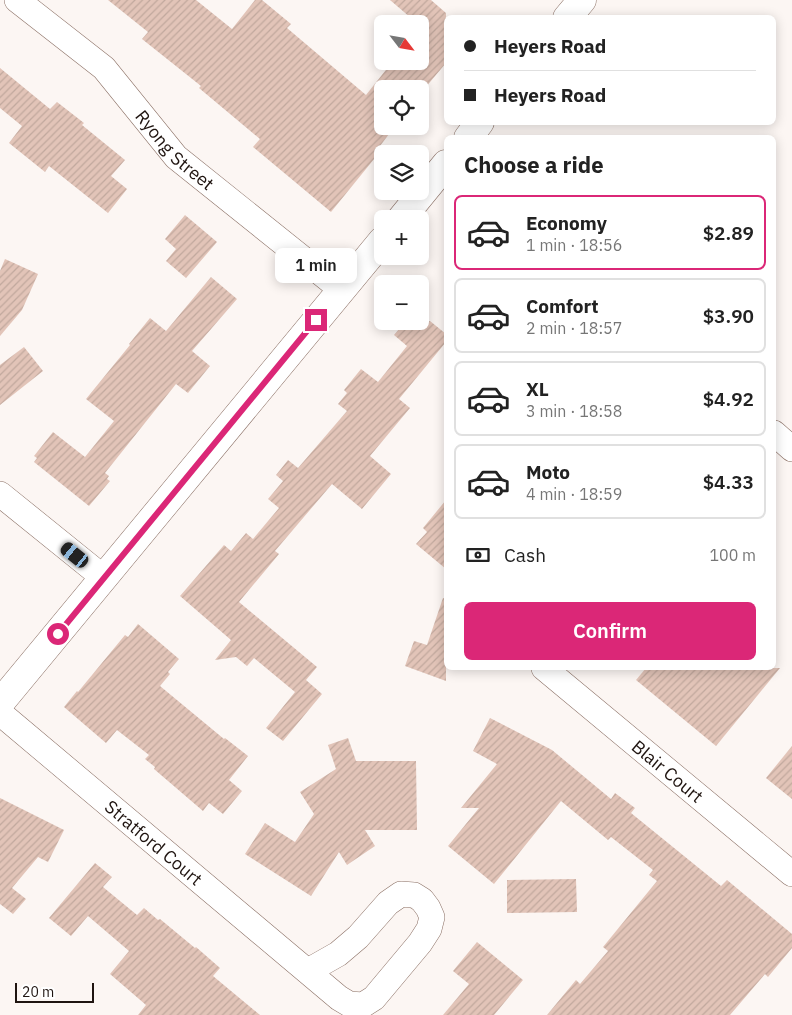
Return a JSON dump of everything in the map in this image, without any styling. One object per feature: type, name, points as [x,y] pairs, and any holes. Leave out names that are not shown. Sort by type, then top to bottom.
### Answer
[{"type":"street","points":[[570,15],[582,0]]},
{"type":"street","name":"Ryong Street","points":[[33,5],[104,68],[176,157],[342,290]]},
{"type":"street","points":[[408,210],[444,166]]},
{"type":"street","points":[[0,703],[374,251]]},
{"type":"street","points":[[776,435],[792,449]]},
{"type":"street","points":[[0,494],[104,578]]},
{"type":"street","name":"Blair Court","points":[[546,670],[792,874]]},
{"type":"street","name":"Stratford Court","points":[[0,714],[339,998],[349,1004],[363,1005],[374,998],[420,943],[430,929],[432,917],[428,908],[414,894],[401,894],[388,903],[358,937],[338,954],[308,971]]},
{"type":"building","points":[[108,0],[196,0],[232,29],[255,0],[262,0],[291,24],[287,28],[366,95],[374,85],[374,135],[388,135],[381,145],[374,145],[374,159],[331,212],[253,147],[260,139],[199,88],[201,86],[142,39],[148,32]]},
{"type":"building","points":[[390,0],[431,0],[446,13],[444,15],[444,65],[429,83],[429,80],[378,80],[386,70],[429,70],[429,15],[408,15]]},
{"type":"building","points":[[0,68],[50,109],[57,102],[84,123],[82,125],[125,160],[111,176],[127,189],[108,213],[49,166],[45,172],[9,143],[22,126],[0,108]]},
{"type":"building","points":[[185,215],[217,242],[186,278],[166,261],[176,249],[165,239]]},
{"type":"building","points":[[5,259],[38,274],[22,310],[0,336],[0,271]]},
{"type":"building","points":[[211,277],[237,299],[192,351],[210,366],[188,393],[176,384],[105,473],[109,476],[107,479],[110,481],[89,506],[34,462],[37,458],[34,456],[53,432],[85,457],[114,421],[86,399],[150,318],[166,331]]},
{"type":"building","points":[[430,321],[444,332],[444,344],[399,399],[410,408],[370,456],[391,474],[362,509],[332,484],[275,551],[279,554],[239,602],[317,667],[306,680],[322,694],[283,741],[266,728],[295,692],[254,658],[247,666],[236,657],[215,660],[231,640],[180,596],[224,545],[231,551],[246,533],[253,539],[279,508],[268,499],[283,481],[276,475],[288,460],[298,468],[347,411],[338,404],[347,393],[344,390],[361,369],[378,382],[407,346],[394,335],[398,330],[429,330]]},
{"type":"building","points":[[24,347],[43,371],[0,405],[0,365]]},
{"type":"building","points":[[444,502],[444,567],[416,544],[427,532],[423,528]]},
{"type":"building","points":[[444,598],[444,670],[446,670],[446,681],[405,666],[414,641],[427,645]]},
{"type":"building","points":[[138,624],[179,659],[168,672],[170,674],[160,686],[224,739],[248,756],[229,780],[242,791],[223,814],[209,803],[203,811],[154,769],[155,767],[145,759],[149,755],[117,730],[106,743],[64,707],[125,635],[128,637]]},
{"type":"building","points":[[776,668],[780,668],[716,746],[636,680],[644,670],[776,670]]},
{"type":"building","points":[[490,718],[552,750],[611,799],[615,793],[635,808],[631,813],[721,886],[727,880],[792,934],[792,948],[768,977],[765,974],[730,1015],[547,1015],[576,980],[580,984],[608,951],[603,947],[657,881],[649,875],[653,870],[611,837],[608,840],[561,801],[494,884],[448,846],[479,808],[461,808],[497,764],[473,751]]},
{"type":"building","points":[[348,738],[356,761],[416,761],[417,830],[365,830],[375,846],[347,865],[339,852],[311,896],[245,854],[265,823],[295,842],[314,814],[300,792],[336,769],[328,745]]},
{"type":"building","points":[[792,746],[792,799],[766,778]]},
{"type":"building","points":[[0,798],[64,830],[48,862],[38,857],[12,888],[26,899],[13,914],[0,904]]},
{"type":"building","points":[[95,863],[112,877],[103,887],[137,915],[144,908],[196,947],[220,968],[213,976],[260,1015],[138,1015],[146,1005],[110,974],[129,951],[88,916],[71,936],[49,918]]},
{"type":"building","points":[[576,879],[577,912],[507,913],[507,880]]},
{"type":"building","points":[[477,942],[523,980],[494,1015],[443,1015],[469,984],[453,971]]},
{"type":"route","points":[[58,634],[316,320]]}]
